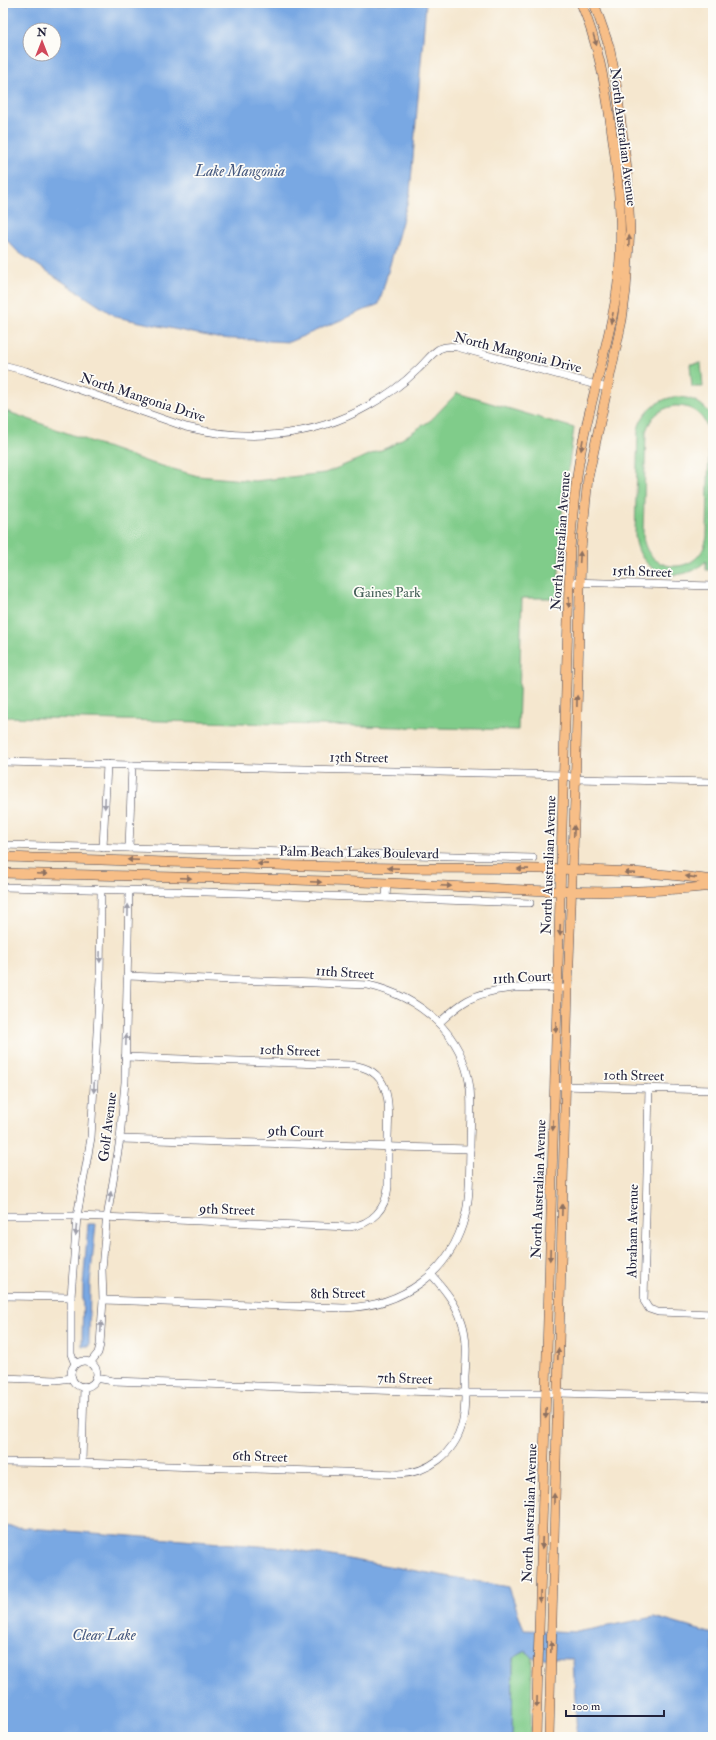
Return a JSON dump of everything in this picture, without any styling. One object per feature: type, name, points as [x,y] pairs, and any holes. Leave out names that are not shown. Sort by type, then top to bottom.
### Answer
[{"type":"main road","name":"North Australian Avenue","points":[[536,1737],[571,534],[577,477],[584,438],[596,384],[605,354],[616,296],[620,236],[614,146],[604,78],[598,51],[581,3]]},
{"type":"main road","name":"North Australian Avenue","points":[[548,1737],[568,988],[573,892],[579,582],[588,478],[616,349],[626,290],[630,230],[625,144],[615,75],[609,46],[594,3]]},
{"type":"main road","name":"Palm Beach Lakes Boulevard","points":[[3,857],[339,866],[573,870],[669,874],[713,880]]},
{"type":"main road","points":[[339,866],[339,882]]},
{"type":"main road","points":[[3,873],[387,883],[573,892],[668,891],[713,886]]},
{"type":"street","name":"North Mangonia Drive","points":[[3,365],[26,371],[186,427],[243,436],[300,431],[333,422],[351,415],[388,393],[418,369],[436,351],[448,346],[457,347],[607,388]]},
{"type":"street","name":"15th Street","points":[[569,582],[713,586]]},
{"type":"street","name":"13th Street","points":[[3,762],[564,775],[576,778],[713,782]]},
{"type":"street","points":[[103,848],[107,764]]},
{"type":"street","points":[[129,848],[132,765]]},
{"type":"street","points":[[3,845],[532,858]]},
{"type":"street","points":[[209,850],[209,863]]},
{"type":"street","points":[[475,856],[476,868]]},
{"type":"street","points":[[207,892],[208,879]]},
{"type":"street","points":[[386,898],[387,883]]},
{"type":"street","points":[[3,887],[530,903]]},
{"type":"street","name":"Golf Avenue","points":[[75,1364],[71,1354],[71,1297],[77,1216],[91,1138],[100,979],[101,890]]},
{"type":"street","name":"Golf Avenue","points":[[90,1363],[98,1353],[100,1345],[103,1300],[102,1269],[106,1218],[120,1139],[128,976],[129,891]]},
{"type":"street","name":"11th Street","points":[[128,976],[368,986],[397,994],[411,1001],[439,1023],[460,1054],[468,1078],[471,1104],[470,1149]]},
{"type":"street","name":"11th Court","points":[[439,1023],[457,1006],[468,1000],[490,992],[507,989],[568,988]]},
{"type":"street","name":"10th Street","points":[[125,1057],[361,1067],[370,1070],[377,1076],[388,1093],[389,1147]]},
{"type":"street","name":"10th Street","points":[[554,1086],[713,1090]]},
{"type":"street","name":"Abraham Avenue","points":[[649,1088],[644,1301],[649,1309],[658,1312],[713,1314]]},
{"type":"street","name":"9th Court","points":[[120,1139],[470,1149]]},
{"type":"street","name":"9th Street","points":[[3,1216],[77,1216],[355,1226],[373,1218],[385,1202],[388,1187],[389,1147]]},
{"type":"street","name":"8th Street","points":[[103,1300],[359,1307],[379,1303],[399,1296],[412,1289],[431,1274],[452,1248],[463,1222],[468,1200],[470,1149]]},
{"type":"street","name":"6th Street","points":[[3,1462],[82,1463],[399,1474],[414,1472],[433,1464],[448,1452],[454,1444],[462,1425],[465,1393],[466,1346],[462,1322],[453,1302],[431,1274]]},
{"type":"street","points":[[3,1296],[71,1297]]},
{"type":"street","points":[[83,1361],[90,1363],[95,1368],[96,1378],[91,1384],[84,1386],[76,1384],[72,1378],[71,1370],[75,1364],[83,1361]]},
{"type":"street","points":[[3,1378],[56,1380],[72,1378]]},
{"type":"street","name":"7th Street","points":[[96,1378],[113,1381],[465,1393],[557,1393],[713,1397]]},
{"type":"street","points":[[82,1463],[84,1386]]},
{"type":"green space","points":[[701,363],[703,387],[692,387],[690,364]]},
{"type":"green space","name":"Gaines Park","points":[[457,393],[574,428],[561,521],[558,598],[522,598],[518,730],[3,717],[3,410],[148,462],[198,476],[255,481],[325,473],[391,446],[431,420]]},
{"type":"green space","points":[[679,397],[691,399],[701,404],[713,418],[713,570],[706,570],[706,561],[695,569],[683,574],[672,575],[661,572],[651,567],[643,558],[637,547],[635,534],[638,429],[647,412],[655,404],[667,399]],"holes":[[[681,406],[694,410],[699,414],[706,424],[708,431],[707,536],[703,549],[695,559],[685,564],[674,566],[663,564],[653,558],[646,548],[643,534],[646,431],[656,414],[669,407]]]},
{"type":"green space","points":[[526,1651],[532,1658],[531,1737],[512,1737],[513,1658]]},
{"type":"water","name":"Lake Mangonia","points":[[3,3],[426,3],[410,193],[379,304],[289,342],[217,338],[116,317],[18,252],[3,236]]},
{"type":"water","points":[[88,1224],[96,1224],[90,1283],[89,1346],[82,1346],[83,1286]]},
{"type":"water","name":"Clear Lake","points":[[3,1526],[285,1548],[509,1587],[524,1630],[577,1632],[654,1617],[713,1634],[713,1737],[577,1737],[573,1659],[532,1658],[526,1651],[513,1658],[512,1737],[3,1737]]}]
